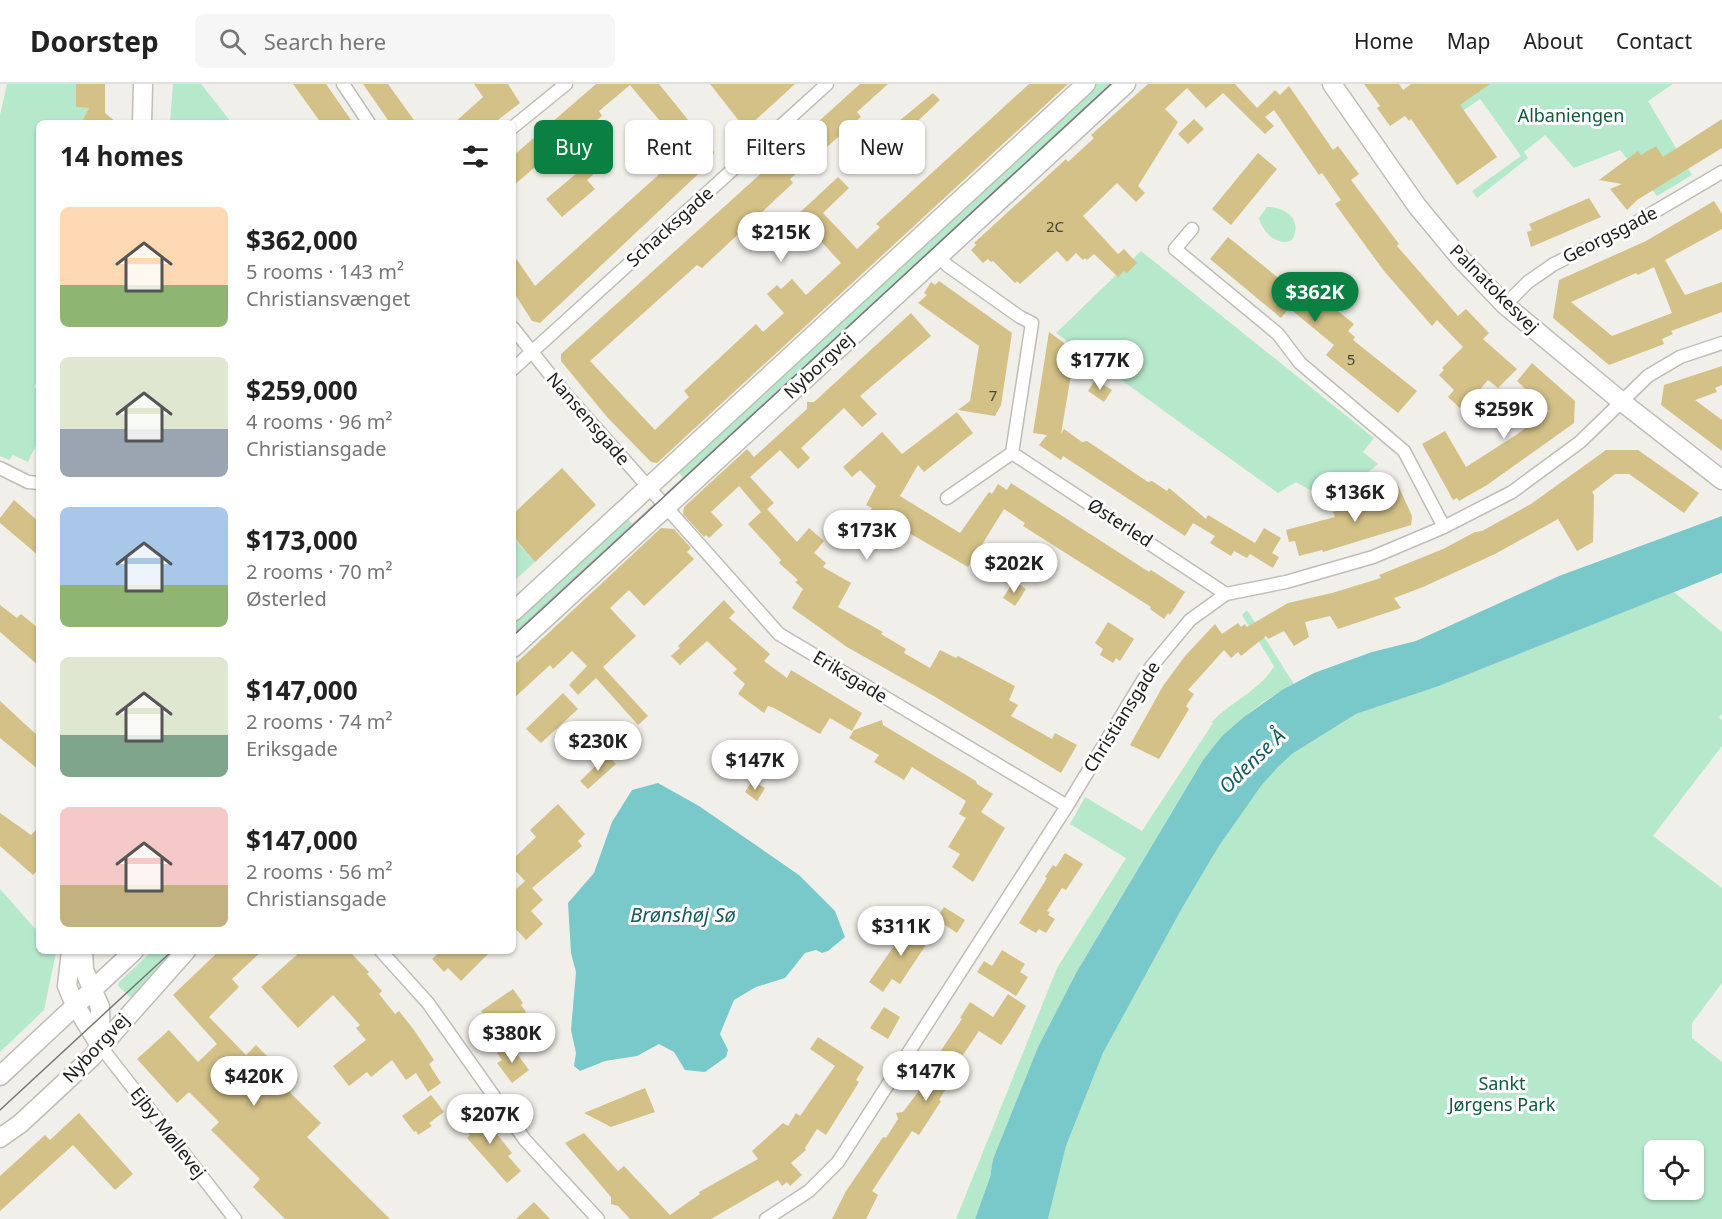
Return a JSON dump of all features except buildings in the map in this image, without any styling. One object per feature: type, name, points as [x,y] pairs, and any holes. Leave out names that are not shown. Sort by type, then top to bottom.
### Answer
[{"type":"street","points":[[142,120],[143,84]]},
{"type":"street","points":[[343,84],[367,120]]},
{"type":"street","points":[[516,125],[566,84]]},
{"type":"street","name":"Schacksgade","points":[[516,366],[826,84]]},
{"type":"street","name":"Nyborgvej","points":[[516,609],[1086,84]]},
{"type":"street","name":"Nyborgvej","points":[[516,645],[1126,84]]},
{"type":"street","name":"Palnatokesvej","points":[[1332,84],[1422,212],[1461,259],[1504,305],[1722,480]]},
{"type":"street","name":"Georgsgade","points":[[1504,305],[1528,282],[1554,264],[1627,228],[1722,172]]},
{"type":"street","points":[[1192,229],[1175,249],[1278,334],[1300,363],[1404,452],[1444,527]]},
{"type":"street","points":[[938,256],[948,266],[1032,323],[1012,453],[948,498]]},
{"type":"street","name":"Nansensgade","points":[[516,332],[530,353],[666,508]]},
{"type":"street","name":"Christiansgade","points":[[766,1219],[809,1191],[838,1162],[1067,807],[1151,667],[1190,620],[1226,594],[1286,582],[1373,557],[1444,527],[1512,492],[1580,442],[1648,376],[1680,357],[1722,343]]},
{"type":"street","name":"Østerled","points":[[1012,453],[1226,594]]},
{"type":"street","points":[[0,468],[28,482],[36,483]]},
{"type":"street","name":"Eriksgade","points":[[666,508],[779,634],[1067,807]]},
{"type":"street","points":[[71,954],[67,986],[75,1005],[101,1047]]},
{"type":"street","points":[[83,954],[84,970],[100,1007],[101,1047]]},
{"type":"street","points":[[0,1076],[131,954]]},
{"type":"street","name":"Nyborgvej","points":[[0,1138],[20,1124],[101,1047],[183,954]]},
{"type":"street","points":[[384,954],[428,1003],[525,1140],[597,1219]]},
{"type":"street","name":"Ejby Møllevej","points":[[101,1047],[235,1219]]},
{"type":"green space","points":[[7,84],[76,84],[76,107],[89,108],[83,120],[36,120],[36,383],[34,387],[36,388],[36,445],[28,462],[13,455],[9,460],[0,456],[0,115]]},
{"type":"green space","points":[[173,84],[201,84],[230,120],[170,120]]},
{"type":"green space","points":[[1093,84],[1119,84],[687,482],[675,468]]},
{"type":"green space","name":"Albaniengen","points":[[1489,84],[1673,84],[1648,101],[1692,175],[1657,196],[1620,150],[1574,168],[1545,135],[1524,152],[1528,158],[1477,198],[1472,191],[1521,156],[1480,99],[1464,110],[1454,109]]},
{"type":"green space","points":[[1267,207],[1281,209],[1291,216],[1296,227],[1292,240],[1281,242],[1276,240],[1263,228],[1259,218]]},
{"type":"green space","points":[[1141,251],[1374,438],[1363,452],[1378,464],[1354,485],[1322,497],[1296,482],[1278,493],[1056,333]]},
{"type":"green space","points":[[625,516],[637,529],[516,640],[516,616]]},
{"type":"green space","points":[[516,540],[535,562],[516,579]]},
{"type":"green space","name":"Sankt Jørgens Park","points":[[1674,592],[1722,632],[1722,714],[1719,717],[1722,720],[1722,746],[1653,836],[1722,888],[1722,983],[1692,1023],[1692,1038],[1722,1062],[1722,1219],[1048,1219],[1066,1146],[1103,1053],[1181,910],[1219,846],[1261,786],[1277,768],[1292,754],[1356,714],[1439,686]]},
{"type":"green space","points":[[1247,610],[1294,684],[1268,699],[1244,717],[1203,760],[1076,973],[1038,1047],[993,1159],[990,1177],[975,1219],[956,1219],[1057,968],[1126,858],[1070,824],[1085,797],[1142,831],[1212,722],[1262,681],[1274,666],[1242,615]]},
{"type":"green space","points":[[0,889],[36,930],[36,954],[56,954],[44,1010],[0,1052]]},
{"type":"green space","points":[[149,954],[176,954],[136,995],[130,997],[118,986],[119,982]]},
{"type":"water","name":"Odense Å","points":[[1722,516],[1722,573],[1439,686],[1356,714],[1292,754],[1277,768],[1261,786],[1219,846],[1181,910],[1103,1053],[1066,1146],[1048,1219],[975,1219],[990,1177],[993,1159],[1038,1047],[1076,973],[1203,760],[1222,736],[1282,690],[1314,673],[1372,652],[1416,641],[1559,576]]},
{"type":"water","name":"Brønshøj Sø","points":[[658,783],[699,806],[799,875],[835,911],[845,937],[828,951],[822,953],[816,950],[805,953],[785,978],[756,987],[734,1000],[720,1034],[728,1050],[726,1057],[705,1072],[685,1070],[674,1052],[659,1044],[637,1056],[605,1061],[580,1071],[574,1066],[576,1053],[571,1030],[576,972],[571,953],[568,903],[594,873],[612,822],[632,790]]},
{"type":"tram line","points":[[516,633],[1111,84]]},
{"type":"tram line","points":[[0,1110],[169,954]]}]
